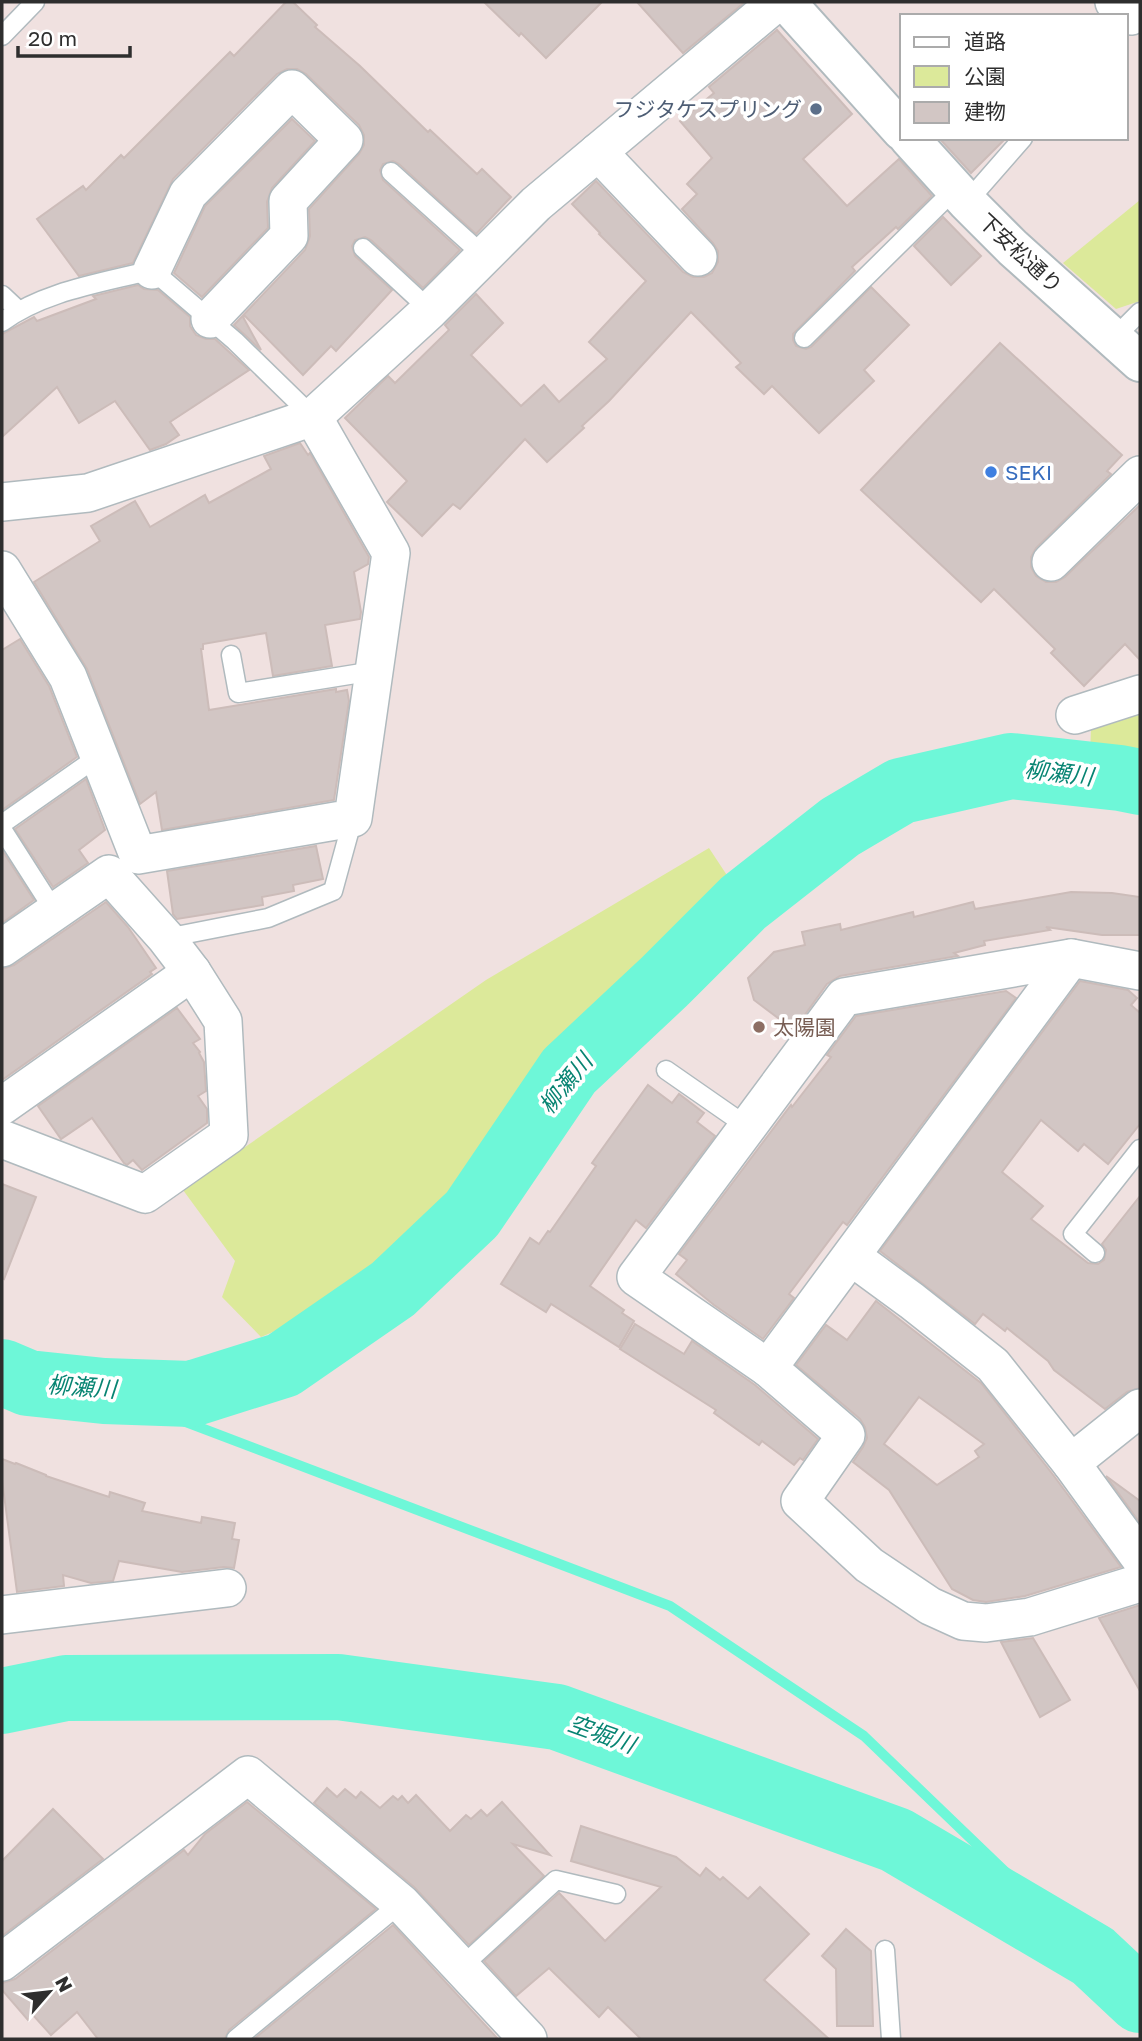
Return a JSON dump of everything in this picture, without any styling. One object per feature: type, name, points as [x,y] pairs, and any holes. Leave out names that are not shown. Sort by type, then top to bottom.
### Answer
[{"type":"street","points":[[2,502],[88,493],[313,417],[430,310],[536,204],[778,2]]},
{"type":"street","points":[[786,2],[900,129]]},
{"type":"street","points":[[152,270],[188,194],[292,89],[344,140],[288,201],[289,236],[210,319]]},
{"type":"street","name":"下安松通り","points":[[911,140],[1013,248],[1127,350]]},
{"type":"street","points":[[598,152],[698,257]]},
{"type":"street","points":[[2,948],[123,864],[353,818],[391,553],[313,417]]},
{"type":"street","points":[[1051,562],[1140,475]]},
{"type":"street","points":[[2,570],[68,677],[99,756],[123,864],[166,938],[192,972],[223,1021],[229,1135],[145,1194],[2,1139]]},
{"type":"street","points":[[1075,715],[1140,694]]},
{"type":"street","points":[[768,1368],[1071,958]]},
{"type":"street","points":[[1140,971],[1071,958],[844,997],[636,1277],[768,1368],[846,1435],[800,1501],[869,1565],[930,1605],[963,1621],[985,1623],[1030,1617],[1140,1583]]},
{"type":"street","points":[[2,1106],[192,972]]},
{"type":"street","points":[[852,1256],[993,1365],[1071,1463],[1140,1558]]},
{"type":"street","points":[[1071,1463],[1140,1408]]},
{"type":"street","points":[[2,1615],[226,1588]]},
{"type":"street","points":[[2,1962],[248,1775],[401,1903],[528,2039]]},
{"type":"lane","points":[[2,36],[35,2]]},
{"type":"lane","points":[[804,338],[1021,140]]},
{"type":"lane","points":[[391,172],[484,256]]},
{"type":"lane","points":[[363,248],[430,310]]},
{"type":"lane","points":[[2,322],[18,310],[54,295],[152,270],[235,341],[313,417]]},
{"type":"lane","points":[[2,295],[18,310]]},
{"type":"lane","points":[[1127,350],[1140,312]]},
{"type":"lane","points":[[231,655],[238,693],[374,671]]},
{"type":"lane","points":[[2,824],[99,756]]},
{"type":"lane","points":[[166,938],[268,918],[332,891],[353,818]]},
{"type":"lane","points":[[2,829],[55,912]]},
{"type":"lane","points":[[667,1070],[748,1127]]},
{"type":"lane","points":[[1095,1253],[1073,1234],[1140,1149]]},
{"type":"lane","points":[[460,1968],[556,1880],[616,1894]]},
{"type":"lane","points":[[236,2039],[401,1903]]},
{"type":"lane","points":[[885,1950],[891,2039]]},
{"type":"green space","points":[[1140,200],[1140,301],[1116,309],[1063,263]]},
{"type":"green space","points":[[1140,713],[1140,765],[1090,756],[1091,727]]},
{"type":"green space","points":[[709,848],[738,892],[561,1056],[468,1200],[360,1295],[261,1337],[222,1297],[235,1261],[183,1190],[486,980]]},
{"type":"building","points":[[286,2],[293,2],[317,25],[315,27],[428,132],[430,130],[477,174],[482,169],[511,197],[476,234],[399,164],[393,161],[383,164],[380,170],[383,180],[460,250],[423,288],[371,240],[365,237],[355,240],[352,246],[355,256],[392,290],[336,351],[331,346],[303,375],[245,316],[243,317],[261,350],[234,325],[305,250],[310,236],[309,209],[364,145],[364,135],[359,125],[306,74],[297,69],[287,69],[277,74],[173,179],[133,263],[79,276],[37,219],[83,186],[86,190],[121,155],[124,158],[230,52],[234,56]]},
{"type":"building","points":[[484,2],[602,2],[546,58]]},
{"type":"building","points":[[637,2],[745,2],[683,53]]},
{"type":"building","points":[[777,30],[852,114],[803,159],[847,206],[899,159],[932,196],[898,229],[896,227],[852,267],[855,271],[793,334],[796,346],[806,349],[811,347],[871,287],[909,325],[864,370],[874,381],[819,433],[772,386],[764,394],[736,367],[741,363],[691,312],[609,401],[582,426],[584,428],[547,462],[525,439],[460,509],[453,504],[422,536],[387,502],[407,481],[345,418],[388,376],[395,383],[449,330],[445,325],[476,294],[503,323],[471,355],[521,406],[544,385],[559,402],[607,359],[589,342],[646,281],[572,204],[596,181],[683,272],[693,277],[704,277],[712,273],[718,262],[718,251],[682,209],[697,194],[687,184],[712,158],[680,121],[714,93],[709,87]]},
{"type":"building","points":[[292,119],[315,141],[272,188],[267,202],[268,228],[202,297],[174,273],[205,206]]},
{"type":"building","points":[[941,140],[1004,140],[971,173]]},
{"type":"building","points":[[943,217],[981,256],[951,285],[914,246]]},
{"type":"building","points":[[138,285],[144,289],[158,290],[190,317],[190,326],[196,335],[215,339],[249,370],[170,422],[179,435],[150,450],[115,401],[79,423],[57,387],[2,437],[2,334],[34,317],[37,321],[96,299],[93,296]]},
{"type":"building","name":"SEKI","points":[[1000,343],[1122,455],[1107,471],[1111,474],[1036,548],[1031,557],[1031,567],[1036,576],[1046,582],[1056,582],[1065,577],[1140,505],[1140,660],[1125,644],[1084,686],[1051,653],[1055,649],[994,589],[981,602],[861,490]]},
{"type":"building","points":[[300,443],[308,455],[310,453],[369,557],[368,564],[354,572],[360,619],[325,625],[332,666],[273,676],[266,633],[203,644],[201,649],[209,710],[336,689],[336,692],[347,690],[349,701],[334,800],[162,830],[156,792],[140,804],[87,669],[34,582],[100,541],[91,526],[135,501],[150,527],[205,495],[209,503],[271,469],[264,456]]},
{"type":"building","points":[[20,639],[49,686],[77,757],[2,810],[2,650]]},
{"type":"building","points":[[86,779],[105,830],[79,850],[88,863],[53,887],[15,829]]},
{"type":"building","points":[[316,846],[323,879],[293,885],[294,891],[262,897],[263,905],[177,919],[173,914],[167,871]]},
{"type":"building","points":[[2,850],[34,900],[2,923]]},
{"type":"building","points":[[1071,892],[1140,897],[1140,935],[1102,935],[1046,927],[1050,930],[984,941],[985,945],[954,953],[958,956],[840,976],[827,984],[794,1030],[754,1000],[748,978],[774,952],[805,945],[802,932],[840,924],[841,930],[913,912],[914,917],[973,902],[975,909]]},
{"type":"building","points":[[106,902],[128,927],[156,968],[150,972],[152,974],[2,1080],[2,969],[14,965]]},
{"type":"building","points":[[1080,981],[1128,990],[1137,998],[1131,1005],[1140,1013],[1140,1124],[1108,1164],[1084,1144],[1078,1151],[1041,1120],[1002,1172],[1043,1206],[1031,1219],[1088,1263],[1098,1264],[1104,1260],[1106,1250],[1102,1244],[1140,1196],[1140,1388],[1127,1392],[1105,1409],[1054,1370],[1048,1361],[1007,1328],[1005,1331],[983,1314],[975,1324],[880,1251]]},
{"type":"building","points":[[1006,991],[1016,998],[847,1225],[843,1222],[789,1294],[794,1298],[763,1339],[676,1274],[687,1260],[679,1254],[791,1105],[792,1107],[831,1057],[827,1055],[856,1016]]},
{"type":"building","points":[[177,1008],[200,1039],[193,1043],[204,1062],[206,1091],[198,1096],[207,1109],[207,1123],[142,1170],[133,1160],[127,1165],[124,1163],[92,1118],[61,1139],[38,1106]]},
{"type":"building","points":[[648,1085],[672,1103],[679,1094],[704,1113],[697,1122],[715,1136],[646,1228],[636,1220],[590,1286],[624,1310],[622,1313],[634,1321],[619,1347],[551,1304],[546,1312],[501,1284],[530,1238],[539,1244],[548,1231],[550,1232],[596,1166],[592,1163]]},
{"type":"building","points":[[2,1184],[36,1197],[4,1279],[2,1278]]},
{"type":"building","points":[[876,1301],[981,1383],[1121,1567],[1025,1596],[986,1602],[973,1600],[952,1589],[889,1490],[853,1462],[867,1438],[860,1419],[796,1365],[826,1325],[847,1340]],"holes":[[[919,1397],[984,1444],[975,1451],[979,1457],[937,1485],[884,1444]]]},
{"type":"building","points":[[635,1324],[684,1354],[692,1341],[755,1385],[818,1439],[803,1460],[800,1458],[794,1465],[762,1441],[759,1445],[714,1413],[716,1410],[620,1349]]},
{"type":"building","points":[[2,1459],[109,1497],[110,1492],[145,1503],[142,1511],[201,1523],[202,1517],[235,1523],[232,1539],[239,1540],[234,1568],[182,1572],[119,1561],[113,1581],[91,1583],[63,1575],[64,1586],[17,1592],[2,1480]]},
{"type":"building","points":[[1106,1476],[1140,1501],[1140,1523]]},
{"type":"building","points":[[1140,1605],[1140,1691],[1099,1618]]},
{"type":"building","points":[[1033,1638],[1070,1700],[1040,1717],[1001,1642]]},
{"type":"building","points":[[327,1788],[337,1797],[345,1789],[356,1798],[361,1792],[380,1808],[393,1796],[398,1800],[402,1796],[408,1803],[416,1795],[450,1831],[466,1815],[471,1819],[481,1810],[487,1816],[502,1802],[550,1855],[513,1844],[544,1876],[469,1945],[414,1887],[314,1803]]},
{"type":"building","points":[[247,1802],[376,1909],[229,2030],[225,2039],[98,2039],[77,2012],[51,2035],[33,2015],[28,2020],[2,1990],[2,1983],[15,1979],[184,1850],[188,1855],[205,1834]]},
{"type":"building","points":[[53,1809],[103,1859],[2,1936],[2,1861]]},
{"type":"building","points":[[581,1826],[676,1857],[700,1876],[706,1868],[720,1880],[723,1877],[748,1899],[760,1887],[809,1934],[764,1980],[829,2039],[641,2039],[608,2007],[599,2017],[549,1968],[516,1996],[484,1961],[559,1893],[605,1941],[661,1887],[571,1861]]},
{"type":"building","points":[[393,1925],[498,2039],[254,2039]]},
{"type":"building","points":[[846,1929],[871,1951],[873,2026],[837,2026],[836,1969],[822,1956]]},
{"type":"waterway","name":"柳瀬川","points":[[2,1372],[28,1383],[104,1391],[191,1394],[283,1365],[393,1289],[472,1214],[569,1071],[743,903],[840,827],[901,791],[1011,766],[1140,782]]},
{"type":"waterway","points":[[104,1391],[670,1606],[864,1736],[1093,1956]]},
{"type":"waterway","name":"空堀川","points":[[2,1701],[66,1688],[338,1687],[557,1717],[896,1840],[1093,1956],[1140,2000]]},
{"type":"place","name":"フジタケスプリング","points":[[816,109]]},
{"type":"place","name":"SEKI","points":[[991,472]]},
{"type":"place","name":"太陽園","points":[[759,1027]]}]
